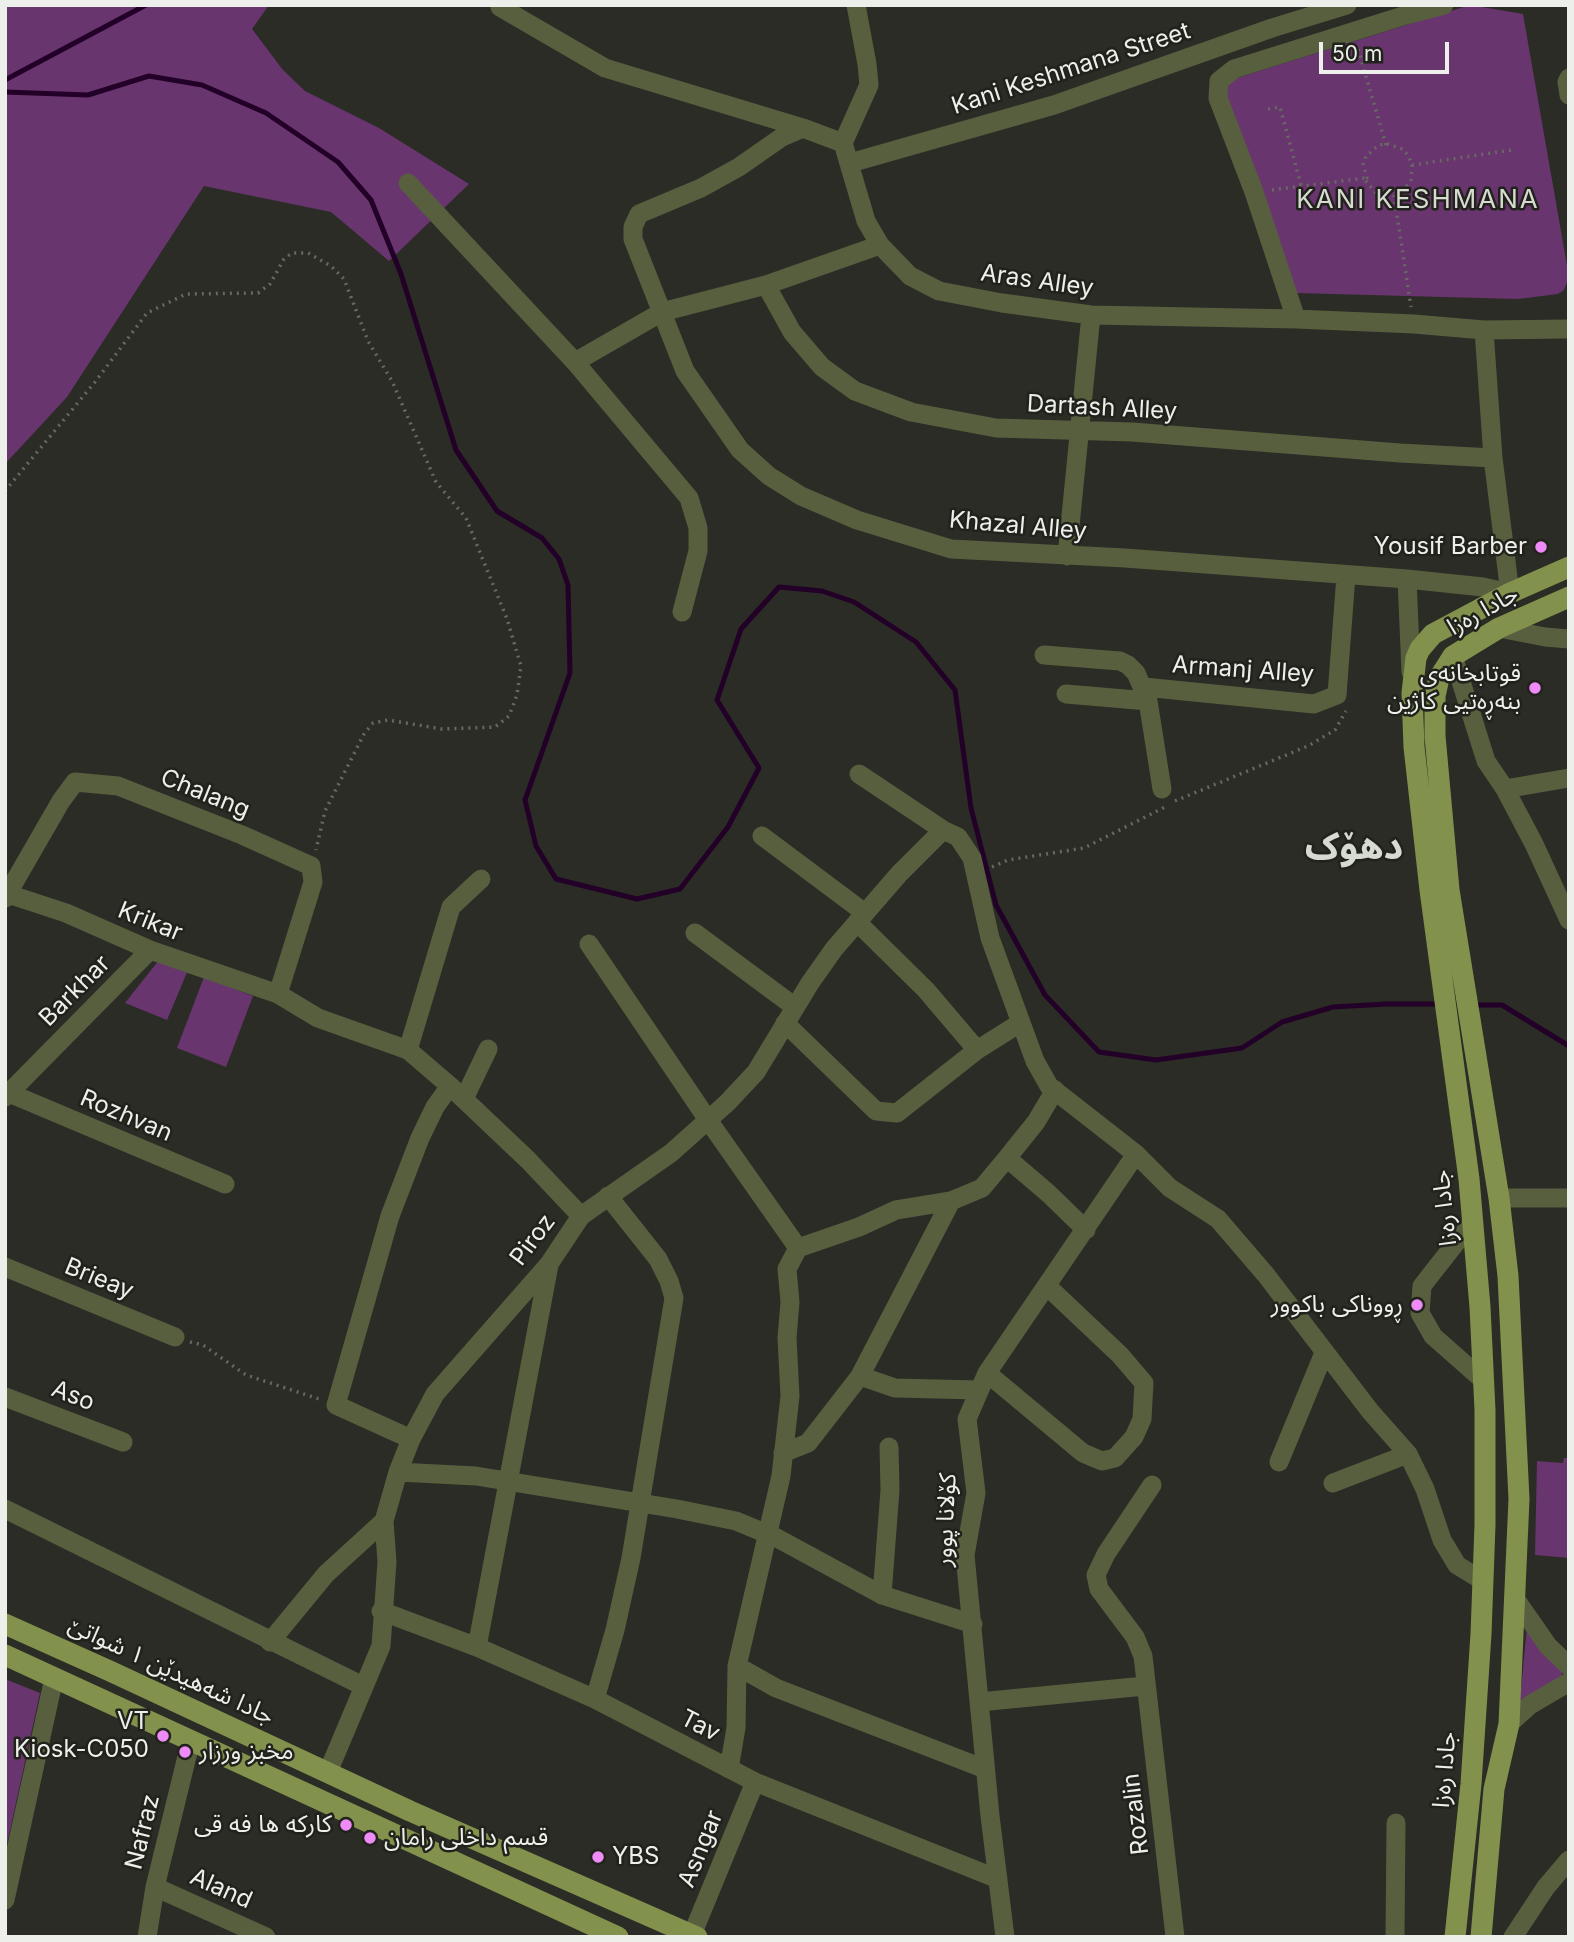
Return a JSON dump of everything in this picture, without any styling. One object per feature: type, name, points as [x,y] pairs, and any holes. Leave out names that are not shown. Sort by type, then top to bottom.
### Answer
[{"type":"main road","name":"جادا ره‌زا","points":[[1481,1937],[1494,1789],[1509,1724],[1519,1499],[1508,1276],[1499,1198],[1480,1088],[1439,890],[1414,747],[1412,697],[1414,668],[1426,641],[1441,629],[1510,593],[1569,567]]},
{"type":"main road","name":"جادا ره‌زا","points":[[1455,1937],[1471,1784],[1483,1581],[1484,1381],[1472,1221],[1439,890],[1434,716],[1438,678],[1453,656],[1499,628],[1569,597]]},
{"type":"main road","name":"جادا شەهیدێن ١ شواتێ","points":[[5,1625],[695,1936]]},
{"type":"main road","points":[[5,1656],[618,1937]]},
{"type":"main road","points":[[583,1919],[594,1891]]},
{"type":"street","points":[[500,7],[605,68],[803,128],[843,143],[869,85],[856,5]]},
{"type":"street","name":"Kani Keshmana Street","points":[[849,163],[1054,105],[1272,28],[1347,5]]},
{"type":"street","points":[[1296,319],[1254,192],[1218,98],[1219,81],[1234,69],[1444,5]]},
{"type":"street","points":[[1569,78],[1569,95]]},
{"type":"street","name":"Khazal Alley","points":[[803,128],[782,137],[739,167],[701,188],[639,214],[633,227],[633,239],[685,371],[740,450],[769,476],[790,490],[857,520],[951,549],[1125,558],[1407,579],[1483,587],[1510,593]]},
{"type":"street","name":"Aras Alley","points":[[843,143],[866,221],[880,245],[910,276],[939,291],[1091,315],[1296,319],[1484,330],[1569,329]]},
{"type":"street","points":[[408,183],[575,362],[689,498],[698,528],[698,551],[681,612]]},
{"type":"street","points":[[575,362],[662,312],[766,285],[880,245]]},
{"type":"street","name":"Dartash Alley","points":[[766,285],[792,332],[822,367],[855,391],[911,412],[984,426],[1132,432],[1493,458]]},
{"type":"street","points":[[1067,556],[1091,315]]},
{"type":"street","points":[[1484,330],[1493,458],[1510,593]]},
{"type":"street","points":[[1337,695],[1346,575]]},
{"type":"street","points":[[1407,579],[1412,697]]},
{"type":"street","points":[[1499,628],[1569,639]]},
{"type":"street","points":[[1044,655],[1119,661],[1128,664],[1136,673],[1146,694],[1162,789]]},
{"type":"street","points":[[1453,656],[1486,761],[1505,789],[1534,844],[1569,920]]},
{"type":"street","name":"Armanj Alley","points":[[1066,694],[1146,694],[1314,704],[1337,695]]},
{"type":"street","points":[[859,774],[943,830],[958,837],[972,858],[990,938],[1035,1061],[1049,1086],[1136,1154],[1170,1188],[1218,1219],[1266,1275],[1370,1412],[1408,1454],[1425,1489],[1442,1540],[1457,1565],[1483,1581]]},
{"type":"street","points":[[1505,789],[1569,778]]},
{"type":"street","name":"Chalang","points":[[6,895],[75,782],[118,786],[312,866]]},
{"type":"street","name":"Piroz","points":[[328,1772],[380,1646],[387,1562],[383,1521],[411,1439],[435,1394],[550,1264],[581,1216],[671,1153],[727,1103],[756,1072],[834,949],[899,874],[943,830]]},
{"type":"street","points":[[762,836],[862,918],[978,1050]]},
{"type":"street","points":[[278,994],[313,881],[312,866]]},
{"type":"street","points":[[481,879],[451,907],[408,1050],[457,1092],[528,1160],[581,1216]]},
{"type":"street","name":"Krikar","points":[[6,895],[66,913],[150,950],[278,994],[318,1018],[408,1050]]},
{"type":"street","points":[[695,933],[790,1015],[876,1111],[897,1112],[978,1050],[1020,1023]]},
{"type":"street","points":[[589,944],[798,1248]]},
{"type":"street","name":"Barkhar","points":[[7,1095],[150,950]]},
{"type":"street","points":[[411,1439],[336,1405],[390,1216],[420,1138],[435,1107],[457,1092],[488,1049]]},
{"type":"street","points":[[729,1769],[736,1728],[737,1666],[780,1476],[790,1396],[787,1338],[790,1303],[787,1269],[798,1248],[859,1227],[896,1210],[951,1201],[982,1188],[1036,1122],[1055,1090]]},
{"type":"street","name":"Rozhvan","points":[[7,1095],[225,1184]]},
{"type":"street","name":"کۆلانا پوور","points":[[1005,1937],[985,1769],[965,1555],[976,1493],[967,1419],[983,1381],[1136,1154]]},
{"type":"street","points":[[1007,1157],[1086,1230]]},
{"type":"street","points":[[595,1699],[615,1630],[641,1503],[674,1298],[658,1259],[608,1196]]},
{"type":"street","points":[[1499,1198],[1569,1198]]},
{"type":"street","points":[[783,1453],[808,1443],[860,1376],[951,1201]]},
{"type":"street","points":[[1472,1221],[1422,1286],[1420,1312],[1433,1336],[1484,1381]]},
{"type":"street","points":[[477,1647],[550,1264]]},
{"type":"street","name":"Brieay","points":[[5,1267],[175,1337]]},
{"type":"street","points":[[860,1376],[895,1388],[983,1381],[1083,1453],[1102,1461],[1115,1458],[1134,1437],[1142,1419],[1144,1383],[1121,1355],[1047,1286]]},
{"type":"street","points":[[1279,1462],[1324,1353]]},
{"type":"street","name":"Aso","points":[[5,1396],[123,1442]]},
{"type":"street","points":[[882,1595],[890,1490],[889,1447]]},
{"type":"street","points":[[1333,1483],[1408,1454]]},
{"type":"street","points":[[398,1472],[476,1476],[736,1521],[767,1534],[882,1595],[973,1624]]},
{"type":"street","name":"Rozalin","points":[[1152,1486],[1106,1554],[1096,1575],[1099,1588],[1135,1637],[1143,1656],[1175,1937]]},
{"type":"street","points":[[5,1509],[363,1686]]},
{"type":"street","points":[[270,1642],[326,1574],[383,1521]]},
{"type":"street","points":[[1514,1597],[1548,1646],[1569,1666]]},
{"type":"street","name":"Tav","points":[[382,1611],[477,1647],[595,1699],[755,1782],[998,1879]]},
{"type":"street","points":[[737,1666],[776,1688],[985,1769]]},
{"type":"street","points":[[5,1900],[54,1678]]},
{"type":"street","points":[[1509,1724],[1530,1705],[1569,1682]]},
{"type":"street","points":[[979,1702],[1145,1686]]},
{"type":"street","name":"Nafraz","points":[[147,1937],[155,1887],[191,1740]]},
{"type":"street","name":"Asngar","points":[[695,1936],[755,1782]]},
{"type":"street","points":[[1395,1937],[1396,1823]]},
{"type":"street","points":[[1513,1937],[1546,1887],[1569,1860]]},
{"type":"street","name":"Aland","points":[[155,1887],[266,1937]]},
{"type":"path","points":[[1353,32],[1386,145]]},
{"type":"path","points":[[1268,110],[1280,107],[1301,185]]},
{"type":"path","points":[[1379,145],[1402,149],[1412,165],[1411,180],[1394,195],[1375,192],[1364,179],[1367,178],[1363,163],[1366,156],[1379,145]]},
{"type":"path","points":[[1412,165],[1511,150]]},
{"type":"path","points":[[1254,192],[1367,178]]},
{"type":"path","points":[[1394,195],[1414,324]]},
{"type":"path","points":[[5,491],[95,382],[147,313],[186,294],[258,293],[270,284],[284,260],[292,253],[308,253],[331,266],[344,279],[368,341],[392,381],[436,482],[466,518],[508,619],[520,666],[517,695],[509,716],[495,727],[442,729],[388,720],[373,723],[364,734],[325,811],[312,866]]},
{"type":"path","points":[[983,870],[1008,860],[1084,848],[1194,792],[1308,746],[1335,730],[1347,712],[1337,695]]},
{"type":"path","points":[[175,1337],[203,1345],[246,1375],[336,1405]]},
{"type":"shaded area","points":[[5,5],[269,5],[252,29],[283,70],[305,91],[379,128],[469,184],[389,261],[331,212],[204,186],[67,397],[5,464]]},
{"type":"shaded area","points":[[1470,5],[1523,14],[1569,277],[1564,290],[1558,294],[1518,299],[1295,293],[1218,84]]},
{"type":"shaded area","points":[[159,960],[188,970],[167,1020],[125,1003]]},
{"type":"shaded area","points":[[204,977],[253,996],[226,1067],[177,1048]]},
{"type":"shaded area","points":[[1564,1458],[1569,1458],[1569,1558],[1535,1555],[1537,1461],[1563,1463]]},
{"type":"shaded area","points":[[1527,1626],[1563,1666],[1562,1675],[1519,1711]]},
{"type":"shaded area","points":[[5,1679],[40,1693],[5,1853]]},
{"type":"waterway","points":[[5,80],[146,5]]},
{"type":"waterway","points":[[5,92],[88,95],[149,76],[202,85],[266,113],[338,162],[371,200],[401,274],[456,450],[497,511],[542,538],[559,559],[568,585],[570,673],[525,800],[536,846],[556,879],[637,899],[680,889],[728,827],[759,768],[717,700],[741,629],[779,587],[822,591],[854,602],[916,642],[955,690],[971,808],[996,905],[1045,995],[1099,1052],[1156,1060],[1242,1048],[1282,1022],[1333,1007],[1441,1004]]},
{"type":"waterway","points":[[1472,1005],[1502,1005],[1569,1046]]},
{"type":"place","name":"Yousif Barber","points":[[1541,547]]},
{"type":"place","name":"قوتابخانەی بنەڕەتیی کاژین","points":[[1535,688]]},
{"type":"place","name":"ڕووناکی باکوور","points":[[1417,1305]]},
{"type":"place","name":"VT Kiosk-C050","points":[[163,1736]]},
{"type":"place","name":"مخبز ورزار","points":[[185,1752]]},
{"type":"place","name":"كاركه ها فه قى","points":[[346,1825]]},
{"type":"place","name":"قسم داخلی رامان","points":[[370,1838]]},
{"type":"place","name":"YBS","points":[[598,1857]]},
{"type":"district","name":"KANI KESHMANA","points":[[1418,200]]},
{"type":"district","name":"دھۆک","points":[[1354,848]]}]
